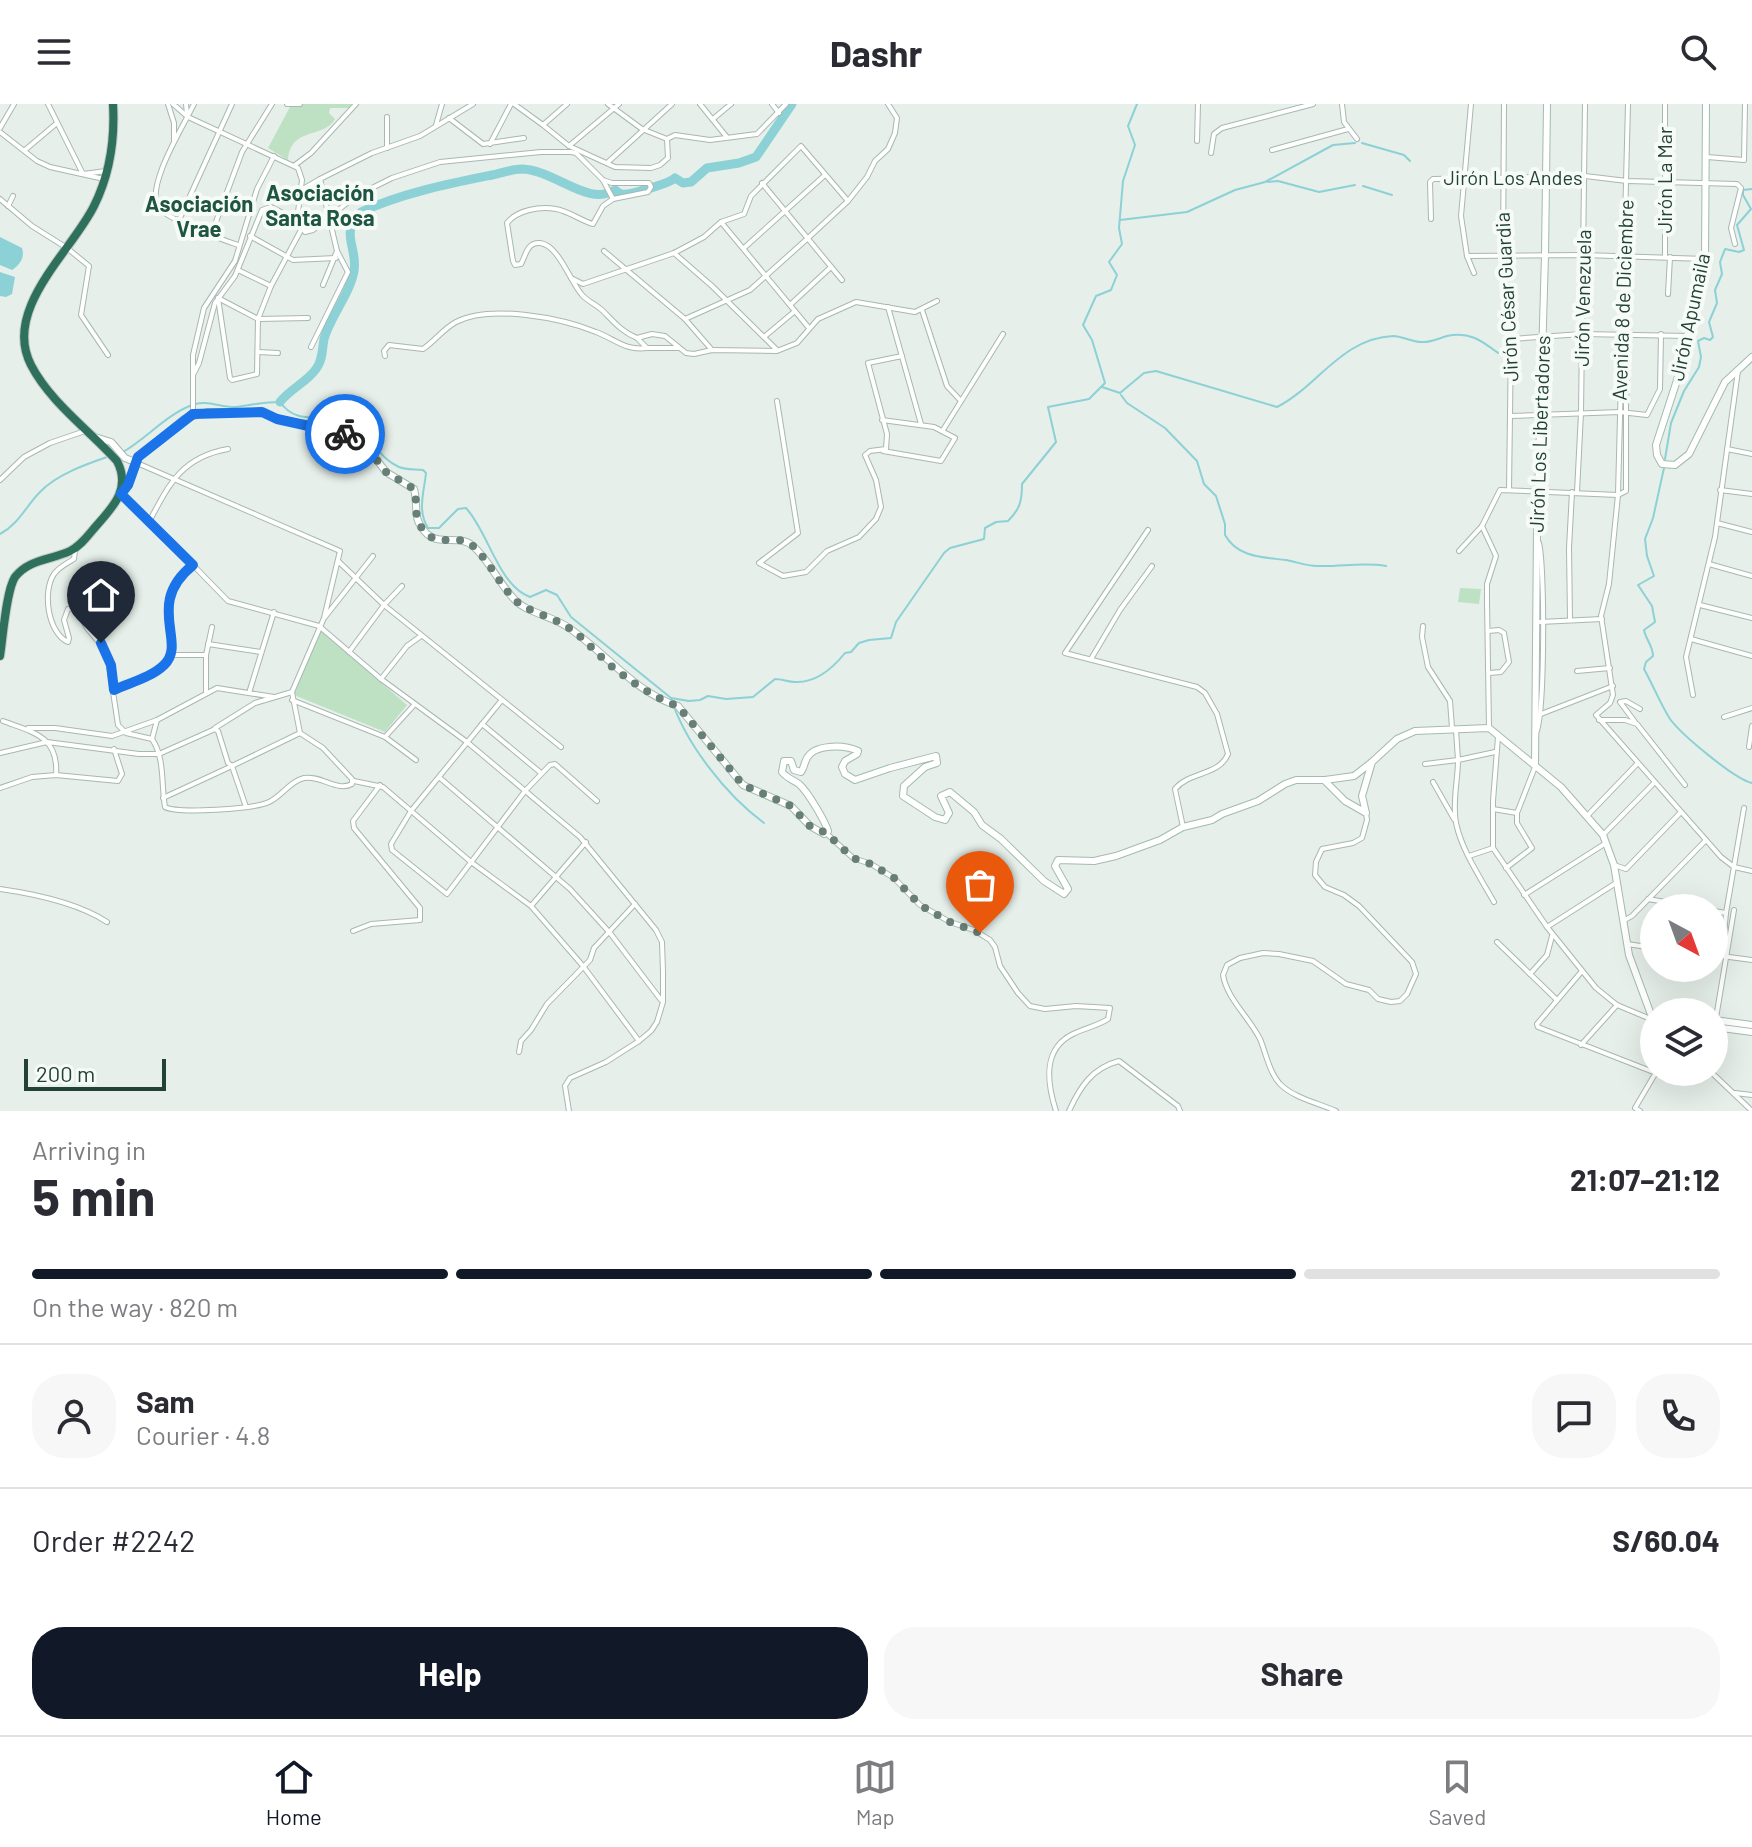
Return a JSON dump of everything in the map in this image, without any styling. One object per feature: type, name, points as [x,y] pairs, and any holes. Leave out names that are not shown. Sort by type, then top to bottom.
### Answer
[{"type":"highway","points":[[0,656],[9,592],[18,574],[26,566],[74,548],[114,507],[121,494],[121,460],[90,433],[42,382],[30,364],[25,342],[29,310],[46,278],[95,204],[106,175],[114,138],[113,104]]},
{"type":"street","points":[[14,104],[0,130],[37,161],[83,174],[106,175]]},
{"type":"street","points":[[48,104],[83,174]]},
{"type":"street","points":[[171,104],[188,117],[218,132],[295,165],[302,173],[297,220],[301,230]]},
{"type":"street","points":[[171,104],[174,143]]},
{"type":"street","points":[[186,104],[188,117]]},
{"type":"street","points":[[194,104],[174,143],[155,198],[163,212],[239,246]]},
{"type":"street","points":[[179,220],[232,104]]},
{"type":"street","points":[[211,235],[242,152],[272,104]]},
{"type":"street","points":[[287,104],[300,104]]},
{"type":"street","points":[[295,165],[311,153],[356,104]]},
{"type":"street","points":[[436,125],[442,104]]},
{"type":"street","points":[[301,190],[351,162],[420,136],[473,104]]},
{"type":"street","points":[[489,145],[512,104],[569,146],[603,180],[613,199]]},
{"type":"street","points":[[543,125],[565,104]]},
{"type":"street","points":[[608,104],[642,129],[667,139],[675,135],[710,140],[757,134],[786,104]]},
{"type":"street","points":[[569,146],[619,104]]},
{"type":"street","points":[[607,163],[672,104]]},
{"type":"street","points":[[700,104],[726,136]]},
{"type":"street","points":[[713,119],[731,104]]},
{"type":"street","points":[[772,104],[779,113]]},
{"type":"street","points":[[685,319],[750,290],[848,201],[875,161],[891,144],[897,118],[888,104]]},
{"type":"street","points":[[1197,141],[1198,104]]},
{"type":"street","points":[[1211,153],[1214,134],[1222,128],[1313,104]]},
{"type":"street","points":[[1342,104],[1342,117],[1357,139]]},
{"type":"street","points":[[1471,104],[1461,216],[1466,255],[1474,273]]},
{"type":"street","name":"Jirón César Guardia","points":[[1504,104],[1503,256],[1511,339],[1509,490]]},
{"type":"street","name":"Jirón Los Libertadores","points":[[1535,765],[1540,622],[1537,537],[1547,104]]},
{"type":"street","name":"Jirón Venezuela","points":[[1570,619],[1569,548],[1581,413],[1585,104]]},
{"type":"street","name":"Avenida 8 de Diciembre","points":[[1618,495],[1628,104]]},
{"type":"street","name":"Jirón La Mar","points":[[1665,104],[1668,294]]},
{"type":"street","name":"Jirón Apumaila","points":[[1706,104],[1705,259],[1688,336],[1656,445],[1662,464],[1675,465],[1689,454],[1725,382],[1738,368]]},
{"type":"street","points":[[1706,157],[1744,160],[1745,104]]},
{"type":"street","points":[[387,117],[387,148]]},
{"type":"street","points":[[449,118],[479,142],[489,145],[524,138]]},
{"type":"street","points":[[25,150],[57,123]]},
{"type":"street","points":[[1272,150],[1348,129]]},
{"type":"street","points":[[569,146],[622,167],[660,165],[668,158],[667,139]]},
{"type":"street","points":[[570,278],[583,284],[674,253],[704,237],[721,222],[746,213],[751,196],[801,146],[848,201]]},
{"type":"street","points":[[301,230],[309,232],[356,196],[392,178],[440,162],[541,152],[576,153]]},
{"type":"street","points":[[193,414],[195,345],[204,308],[235,261],[257,189],[274,156]]},
{"type":"street","points":[[83,174],[106,175]]},
{"type":"street","points":[[744,248],[826,174]]},
{"type":"street","name":"Jirón Los Andes","points":[[1431,219],[1430,182],[1433,179],[1585,176],[1627,181],[1706,181],[1737,184],[1741,188],[1731,228],[1735,244]]},
{"type":"street","points":[[320,179],[337,251],[323,285]]},
{"type":"street","points":[[603,180],[612,183],[640,181],[651,186],[648,192],[613,199],[603,206],[593,224],[556,209],[520,213],[507,223],[515,265],[523,262],[527,249],[540,243],[554,252],[588,301],[603,311],[613,324],[637,338],[647,348]]},
{"type":"street","points":[[762,183],[842,280]]},
{"type":"street","points":[[8,206],[13,196]]},
{"type":"street","points":[[0,199],[89,266],[81,315],[108,355]]},
{"type":"street","points":[[192,376],[199,363],[218,298],[238,270],[258,216],[266,207],[271,207],[297,220]]},
{"type":"street","points":[[721,222],[809,328]]},
{"type":"street","points":[[218,298],[230,380],[257,374],[258,319],[271,286],[301,230]]},
{"type":"street","points":[[250,236],[293,260],[336,258]]},
{"type":"street","points":[[311,347],[346,278],[346,265],[337,251]]},
{"type":"street","points":[[604,251],[685,319],[712,350]]},
{"type":"street","points":[[674,253],[728,301],[777,351]]},
{"type":"street","points":[[1466,255],[1705,259]]},
{"type":"street","points":[[790,305],[831,267]]},
{"type":"street","points":[[238,270],[271,286]]},
{"type":"street","points":[[218,298],[258,319],[308,318]]},
{"type":"street","points":[[385,356],[384,351],[389,345],[423,349],[446,328],[462,319],[507,313],[576,325],[602,334],[621,346],[679,349],[694,354],[712,350],[777,351],[797,343],[818,319],[856,302],[915,312],[937,301]]},
{"type":"street","points":[[888,306],[921,424]]},
{"type":"street","points":[[922,310],[947,386],[961,401]]},
{"type":"street","points":[[764,337],[795,311]]},
{"type":"street","points":[[637,338],[656,334],[669,338],[679,349]]},
{"type":"street","points":[[943,430],[1003,334]]},
{"type":"street","points":[[1511,339],[1582,334],[1688,336]]},
{"type":"street","points":[[1459,551],[1482,526],[1498,491],[1618,495],[1626,489],[1629,334]]},
{"type":"street","points":[[1510,416],[1620,412],[1647,415],[1660,389],[1661,334]]},
{"type":"street","points":[[258,352],[278,353]]},
{"type":"street","points":[[883,451],[887,445],[868,363],[902,356]]},
{"type":"street","points":[[1693,695],[1686,665],[1717,523],[1738,368],[1752,357]]},
{"type":"street","points":[[777,401],[798,530],[796,536],[759,563],[779,574],[806,572],[827,551],[854,542],[876,519],[881,507],[865,455],[870,451],[941,461],[955,441],[953,435],[943,430],[882,420]]},
{"type":"street","points":[[569,1111],[565,1086],[570,1078],[606,1062],[651,1031],[663,1002],[662,942],[656,930],[586,842],[467,742],[381,679],[319,626],[225,599],[121,494],[128,485],[135,462],[193,414],[262,412],[277,419],[323,427],[363,442],[386,472],[414,489],[417,521],[429,536],[461,540],[473,546],[515,600],[527,608],[553,617],[611,666],[672,704],[743,785],[791,806],[810,826],[826,833],[853,858],[871,864],[894,878],[920,905],[990,940],[1000,966],[1030,1006],[1045,1009],[1076,1006],[1110,1008],[1108,1019],[1070,1035],[1051,1056],[1047,1073],[1056,1111]]},
{"type":"street","points":[[0,480],[24,457],[50,443],[90,433],[116,446],[121,460],[135,462],[335,547],[340,551],[324,618]]},
{"type":"street","points":[[149,522],[172,478],[198,458],[228,449]]},
{"type":"street","points":[[1726,449],[1752,454]]},
{"type":"street","points":[[1720,490],[1752,494]]},
{"type":"street","points":[[1618,495],[1609,584],[1602,619],[1613,686],[1610,703],[1596,713],[1637,764],[1721,857],[1734,867],[1752,871]]},
{"type":"street","points":[[1717,523],[1752,532]]},
{"type":"street","points":[[1482,526],[1496,556],[1487,584],[1489,728]]},
{"type":"street","points":[[1148,530],[1065,651],[1068,655],[1192,684],[1205,693],[1221,723],[1228,754],[1220,765],[1182,781],[1175,789],[1183,827]]},
{"type":"street","points":[[74,548],[74,559],[54,572],[51,580],[48,590],[50,615],[66,642],[69,638],[65,614],[73,607],[80,613],[87,628],[107,652],[118,725],[126,733],[152,739]]},
{"type":"street","points":[[373,556],[319,626],[292,692],[300,733],[323,748],[353,781],[380,785],[471,862],[531,906],[583,966],[639,1041]]},
{"type":"street","points":[[338,561],[421,636],[561,747]]},
{"type":"street","points":[[1709,564],[1752,576]]},
{"type":"street","points":[[114,690],[158,670],[171,655],[167,609],[170,593],[193,565]]},
{"type":"street","points":[[1091,659],[1120,610],[1152,566]]},
{"type":"street","points":[[349,652],[402,586]]},
{"type":"street","points":[[1700,604],[1752,618]]},
{"type":"street","points":[[249,693],[274,612]]},
{"type":"street","points":[[1540,622],[1602,619]]},
{"type":"street","points":[[1423,626],[1428,667],[1450,701],[1458,760],[1456,821]]},
{"type":"street","points":[[206,693],[206,655],[212,627]]},
{"type":"street","points":[[1488,631],[1504,633],[1509,662],[1501,672],[1489,673]]},
{"type":"street","points":[[381,679],[407,646],[421,636]]},
{"type":"street","points":[[1691,639],[1752,656]]},
{"type":"street","points":[[208,644],[262,652]]},
{"type":"street","points":[[171,655],[206,655]]},
{"type":"street","points":[[1577,671],[1610,668]]},
{"type":"street","points":[[1538,715],[1613,686]]},
{"type":"street","points":[[3,721],[28,728],[55,728],[112,736],[157,720],[217,688],[274,697]]},
{"type":"street","points":[[0,753],[47,742],[159,754],[215,729],[255,703],[292,692]]},
{"type":"street","points":[[292,700],[385,737],[416,760]]},
{"type":"street","points":[[501,701],[411,811],[391,844],[392,850],[447,894],[525,791],[550,765],[555,764],[597,801]]},
{"type":"street","points":[[1640,709],[1626,701],[1620,702],[1685,785]]},
{"type":"street","points":[[385,737],[415,704]]},
{"type":"street","points":[[1724,717],[1752,708]]},
{"type":"street","points":[[157,720],[152,739],[159,754],[165,807],[170,810],[246,807],[272,801],[300,779],[309,777],[347,787],[353,781]]},
{"type":"street","points":[[1599,720],[1625,720],[1637,724]]},
{"type":"street","points":[[482,724],[541,773]]},
{"type":"street","points":[[1749,747],[1752,726]]},
{"type":"street","points":[[28,728],[47,742],[56,756],[56,775]]},
{"type":"street","points":[[826,833],[828,827],[819,818],[813,801],[798,783],[785,777],[782,765],[788,760],[794,770],[801,772],[810,755],[832,747],[853,748],[858,751],[842,765],[845,774],[855,780],[936,756],[937,763],[925,767],[904,786],[903,796],[945,820],[949,813],[941,796],[950,792],[1044,881],[1064,894],[1068,889],[1055,866],[1058,860],[1094,861],[1116,856],[1160,840],[1183,827],[1212,820],[1258,801],[1296,780],[1354,776],[1406,733],[1489,728],[1535,765],[1588,815],[1605,839],[1618,882],[1627,944],[1643,998]]},
{"type":"street","points":[[215,729],[246,807]]},
{"type":"street","points":[[163,798],[300,733]]},
{"type":"street","points":[[1499,735],[1493,848],[1552,934],[1596,988],[1617,1005],[1640,1014]]},
{"type":"street","points":[[0,788],[32,777],[56,775],[118,781],[122,774],[114,749]]},
{"type":"street","points":[[1425,764],[1496,752]]},
{"type":"street","points":[[1336,1111],[1292,1093],[1279,1083],[1259,1037],[1229,993],[1223,975],[1227,965],[1240,958],[1263,953],[1279,954],[1313,961],[1346,984],[1369,990],[1385,1002],[1397,1002],[1407,994],[1416,974],[1412,962],[1359,906],[1325,887],[1315,875],[1316,862],[1322,849],[1353,843],[1362,838],[1367,820],[1362,796],[1372,762]]},
{"type":"street","points":[[1588,815],[1637,764]]},
{"type":"street","points":[[1506,868],[1532,848],[1517,823],[1517,813],[1535,765]]},
{"type":"street","points":[[439,777],[570,889],[610,933],[663,1002]]},
{"type":"street","points":[[1324,780],[1345,801],[1366,813]]},
{"type":"street","points":[[1433,782],[1456,821],[1469,856],[1494,902]]},
{"type":"street","points":[[1524,895],[1605,839],[1654,783]]},
{"type":"street","points":[[353,931],[371,924],[420,920],[422,915],[354,828],[353,821],[380,785]]},
{"type":"street","points":[[1728,902],[1744,808]]},
{"type":"street","points":[[1493,809],[1517,813]]},
{"type":"street","points":[[1614,865],[1624,870],[1628,868],[1681,812]]},
{"type":"street","points":[[1653,894],[1706,840]]},
{"type":"street","points":[[531,906],[586,842]]},
{"type":"street","points":[[1469,856],[1493,848]]},
{"type":"street","points":[[1547,927],[1618,882]]},
{"type":"street","points":[[0,889],[24,892],[89,910],[107,922]]},
{"type":"street","points":[[519,1052],[521,1041],[547,1004],[590,960],[594,948],[635,904]]},
{"type":"street","points":[[1623,921],[1640,906]]},
{"type":"street","points":[[1728,935],[1734,910]]},
{"type":"street","points":[[1530,974],[1550,948],[1552,934]]},
{"type":"street","points":[[1497,942],[1557,1000]]},
{"type":"street","points":[[1627,944],[1640,946]]},
{"type":"street","points":[[1728,957],[1752,960]]},
{"type":"street","points":[[1582,971],[1537,1024],[1538,1027],[1640,1066]]},
{"type":"street","points":[[1581,1045],[1617,1005]]},
{"type":"street","points":[[1728,1026],[1752,1025]]},
{"type":"street","points":[[1735,1026],[1752,1032]]},
{"type":"street","points":[[1069,1111],[1088,1078],[1119,1061],[1178,1106],[1180,1111]]},
{"type":"street","points":[[1640,1111],[1635,1108],[1648,1086]]},
{"type":"street","points":[[1726,1086],[1752,1111]]},
{"type":"street","points":[[1732,1092],[1752,1095]]},
{"type":"green space","points":[[300,104],[352,104],[349,108],[330,108],[329,113],[335,119],[330,125],[295,142],[288,160],[268,148],[290,107]]},
{"type":"green space","points":[[1460,588],[1481,589],[1479,604],[1458,602]]},
{"type":"green space","points":[[319,629],[407,705],[385,732],[294,695]]},
{"type":"water","points":[[0,237],[22,248],[21,260],[12,270],[0,265]]},
{"type":"water","points":[[0,272],[15,277],[12,294],[6,297],[0,296]]},
{"type":"waterway","points":[[280,402],[312,374],[320,362],[327,331],[352,280],[355,262],[350,234],[361,212],[425,190],[518,169],[547,175],[594,194],[615,190],[621,194],[632,193],[675,178],[683,183],[691,182],[707,168],[756,157],[792,104]]},
{"type":"waterway","points":[[671,698],[689,701],[708,696],[726,699],[753,697],[775,679],[803,682],[817,677],[859,643],[891,638],[896,622],[944,553],[950,548],[984,539],[985,528],[1012,517],[1020,504],[1022,484],[1056,442],[1048,407],[1089,399],[1105,383],[1092,340],[1083,325],[1096,296],[1111,290],[1117,275],[1109,262],[1122,244],[1119,228],[1123,181],[1135,145],[1128,126],[1137,104]]},
{"type":"waterway","points":[[1120,220],[1187,212],[1235,190],[1265,182],[1333,145],[1355,143]]},
{"type":"waterway","points":[[1362,143],[1404,155],[1410,161]]},
{"type":"waterway","points":[[1268,182],[1278,181],[1319,192],[1355,185]]},
{"type":"waterway","points":[[1363,186],[1392,195]]},
{"type":"waterway","points":[[1665,459],[1671,423],[1684,391],[1699,367],[1698,341],[1713,337],[1709,322],[1717,303],[1715,290],[1722,274],[1720,262],[1725,249],[1744,250],[1737,225],[1751,209],[1743,190],[1752,189]]},
{"type":"waterway","points":[[1102,387],[1120,393],[1144,373],[1156,371],[1277,407],[1305,388],[1344,354],[1375,339],[1393,336],[1423,342],[1462,335],[1481,341],[1498,353],[1506,348]]},
{"type":"waterway","points":[[1121,395],[1127,403],[1165,428],[1197,461],[1204,484],[1216,496],[1225,524],[1225,535],[1237,548],[1260,557],[1313,566],[1386,566]]},
{"type":"waterway","points":[[123,452],[183,409],[198,403],[236,407],[280,402],[294,414],[352,425],[391,463],[426,473],[422,508],[428,528],[439,528],[458,509],[466,508],[502,570],[519,591],[530,597],[546,590],[557,595],[571,617],[671,698],[686,733],[708,767],[735,798],[764,823]]},
{"type":"waterway","points":[[0,534],[55,480],[110,456]]},
{"type":"waterway","points":[[1664,468],[1645,539],[1654,576],[1638,585],[1652,606],[1655,622],[1644,630],[1653,656],[1644,669],[1676,726],[1721,765],[1752,783]]},
{"type":"way so far","points":[[345,434],[363,442],[386,472],[414,489],[417,521],[429,536],[468,542],[515,600],[527,608],[553,617],[611,666],[665,702],[678,706],[748,789],[791,806],[810,826],[826,833],[853,858],[871,864],[894,878],[920,905],[950,922],[980,933]]},
{"type":"district","name":"Asociación Santa Rosa","points":[[320,206]]},
{"type":"district","name":"Asociación Vrae","points":[[199,216]]},
{"type":"route","points":[[101,643],[111,665],[114,690],[163,667],[173,649],[167,609],[170,593],[193,565],[121,494],[128,485],[138,457],[184,419],[207,412],[262,412],[277,419],[345,434]]}]
